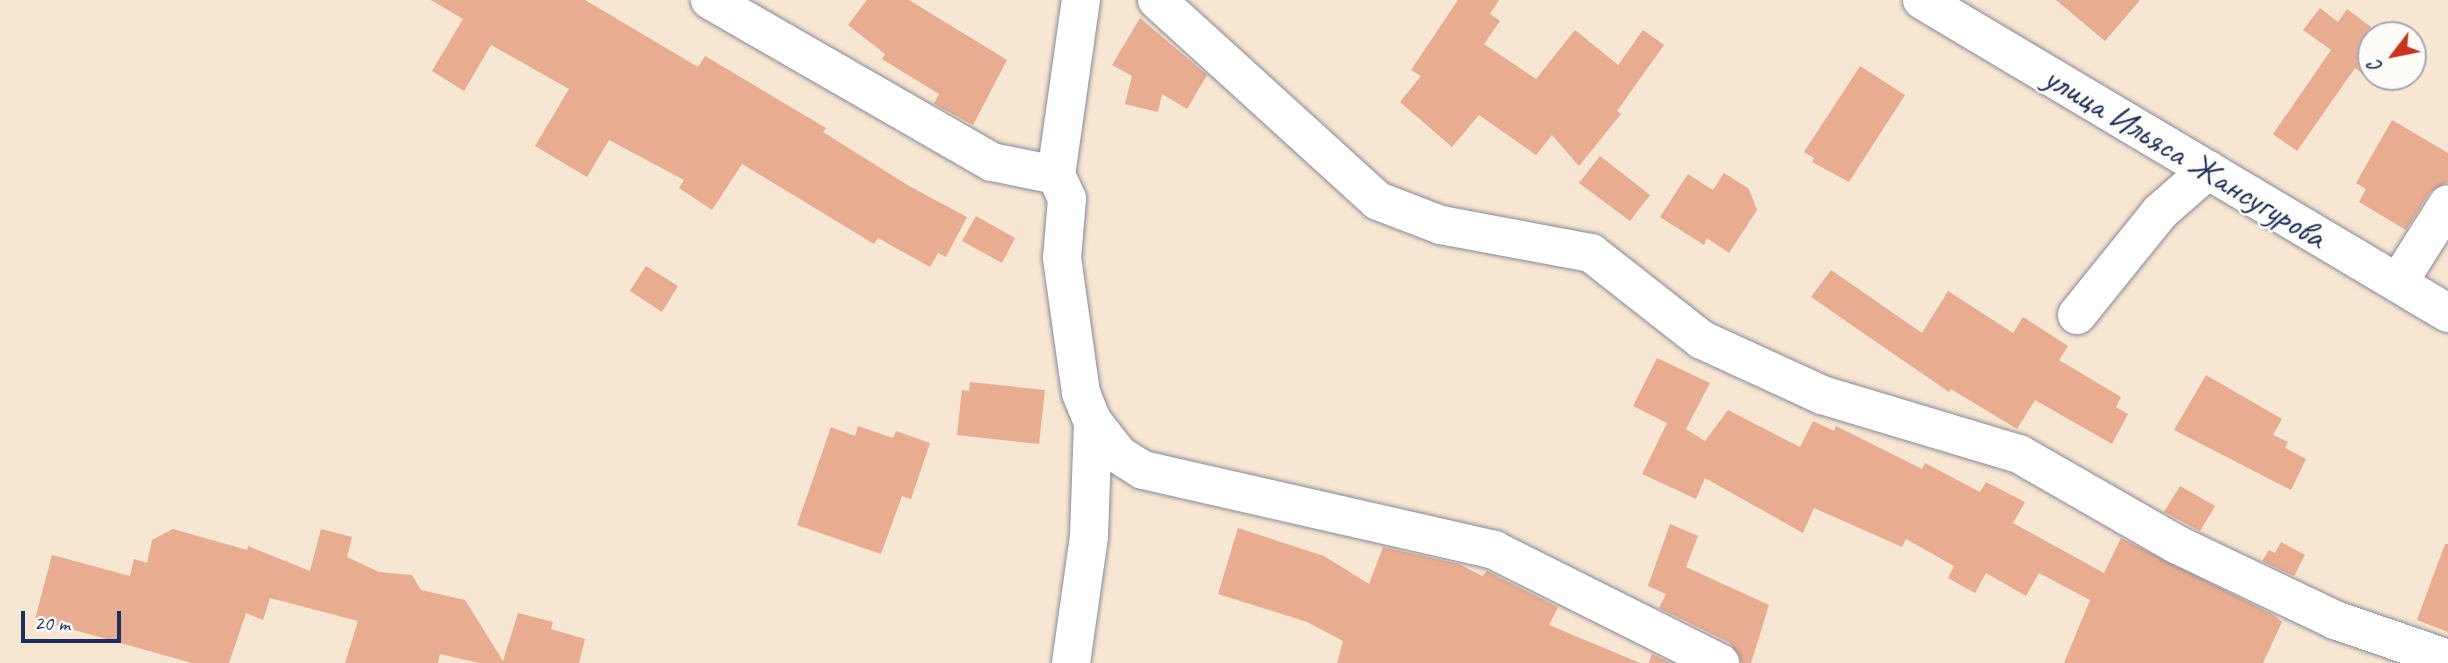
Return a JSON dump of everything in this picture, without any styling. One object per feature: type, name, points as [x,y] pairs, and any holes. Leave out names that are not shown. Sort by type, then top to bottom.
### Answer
[{"type":"street","points":[[710,0],[992,162],[1056,175]]},
{"type":"street","points":[[1081,0],[1056,175],[1067,199],[1062,258],[1081,393],[1093,422],[1119,455],[1143,470],[1493,550],[1720,663]]},
{"type":"street","points":[[1157,0],[1378,201],[1441,225],[1591,253],[1702,340],[1822,395],[2019,454],[2214,562],[2334,620],[2448,659]]},
{"type":"street","name":"улица Ильяса Жансугурова","points":[[1922,0],[2448,313]]},
{"type":"street","points":[[2077,315],[2160,212],[2208,170]]},
{"type":"street","points":[[2398,283],[2448,204]]},
{"type":"street","points":[[1070,663],[1090,536],[1093,422]]},
{"type":"building","points":[[431,0],[585,0],[698,67],[705,56],[826,128],[823,132],[909,186],[967,217],[946,257],[938,253],[930,267],[878,238],[874,244],[742,164],[712,210],[679,188],[684,180],[609,140],[587,177],[535,146],[569,89],[491,45],[464,91],[432,71],[463,19]]},
{"type":"building","points":[[867,0],[909,0],[1007,60],[973,125],[934,104],[939,94],[882,59],[885,54],[848,25]]},
{"type":"building","points":[[1458,0],[1499,0],[1490,14],[1500,21],[1484,44],[1536,79],[1575,30],[1618,65],[1643,30],[1664,45],[1617,111],[1621,114],[1579,166],[1552,135],[1536,155],[1479,115],[1452,147],[1400,102],[1421,76],[1411,70]]},
{"type":"building","points":[[2056,0],[2140,0],[2105,41]]},
{"type":"building","points":[[2320,8],[2338,22],[2347,9],[2363,21],[2357,21],[2357,70],[2355,68],[2297,151],[2273,134],[2331,50],[2303,30]]},
{"type":"building","points":[[1140,18],[1207,75],[1187,109],[1162,94],[1158,112],[1125,104],[1132,76],[1112,65]]},
{"type":"building","points":[[1860,66],[1905,95],[1849,182],[1812,162],[1814,158],[1804,152]]},
{"type":"building","points":[[2392,120],[2448,153],[2448,182],[2430,192],[2406,230],[2359,202],[2366,189],[2356,183]]},
{"type":"building","points":[[1600,156],[1650,195],[1630,221],[1579,183]]},
{"type":"building","points":[[1724,173],[1749,189],[1757,210],[1729,253],[1707,238],[1704,245],[1660,217],[1688,174],[1713,190]]},
{"type":"building","points":[[976,216],[1015,238],[1002,263],[962,241]]},
{"type":"building","points":[[646,266],[678,286],[662,312],[630,291]]},
{"type":"building","points":[[1831,270],[1922,333],[1948,291],[2013,333],[2023,317],[2068,346],[2059,360],[2121,397],[2116,407],[2128,414],[2112,444],[2035,400],[2017,429],[1951,389],[1949,392],[1811,297]]},
{"type":"building","points":[[1657,358],[1710,383],[1686,429],[1705,441],[1728,410],[1800,447],[1813,421],[1834,431],[1836,426],[1922,469],[1925,463],[1980,492],[1986,482],[2025,502],[2013,523],[2104,573],[2121,538],[2274,615],[2282,622],[2263,663],[2064,663],[2090,600],[2039,573],[2026,596],[1986,573],[1975,593],[1948,578],[1954,566],[1906,539],[1902,547],[1814,508],[1803,533],[1705,478],[1696,499],[1642,474],[1667,423],[1633,406]]},
{"type":"building","points":[[2206,375],[2282,419],[2273,435],[2288,442],[2285,448],[2306,459],[2291,490],[2174,430]]},
{"type":"building","points":[[970,382],[1045,390],[1039,444],[957,435],[962,390],[969,391]]},
{"type":"building","points":[[858,426],[893,438],[896,431],[930,443],[911,499],[902,496],[881,554],[797,525],[831,427],[855,436]]},
{"type":"building","points":[[2180,486],[2215,506],[2200,531],[2164,512]]},
{"type":"building","points":[[1670,524],[1698,536],[1686,567],[1769,605],[1751,663],[1742,663],[1730,643],[1659,608],[1666,594],[1648,586]]},
{"type":"building","points":[[1238,528],[1324,556],[1369,584],[1383,547],[1459,564],[1482,576],[1487,571],[1558,607],[1549,625],[1640,663],[1337,663],[1343,641],[1307,622],[1218,594]]},
{"type":"building","points":[[173,529],[247,550],[248,546],[310,571],[321,529],[352,537],[347,557],[379,572],[412,575],[421,590],[465,600],[503,661],[518,613],[553,622],[551,629],[585,639],[579,663],[479,663],[440,654],[438,663],[345,663],[358,621],[270,598],[263,620],[246,613],[229,663],[192,663],[35,619],[52,555],[130,576],[134,559],[147,563],[152,540]]},
{"type":"building","points":[[2281,542],[2305,555],[2294,576],[2262,561],[2269,550],[2275,553]]},
{"type":"building","points":[[2445,544],[2448,544],[2448,632],[2417,620]]},
{"type":"building","points":[[1652,654],[1671,663],[1649,663]]}]
